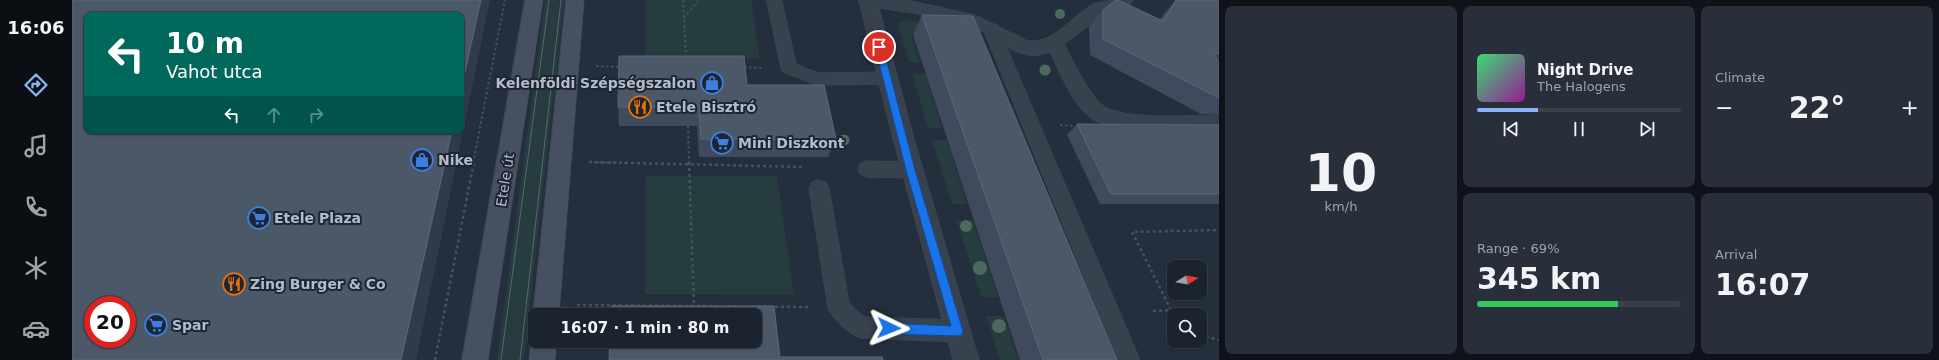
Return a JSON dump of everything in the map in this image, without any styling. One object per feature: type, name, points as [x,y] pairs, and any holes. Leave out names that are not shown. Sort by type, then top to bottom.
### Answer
[{"type":"main road","name":"Etele út","points":[[475,360],[534,0]]},
{"type":"main road","points":[[546,308],[575,0]]},
{"type":"main road","points":[[542,360],[543,348]]},
{"type":"street","points":[[966,360],[911,170],[886,78],[868,0],[902,5],[966,19],[1024,47],[1039,49],[1054,42],[1101,8],[1124,0]]},
{"type":"street","points":[[1054,42],[1088,103],[1102,116],[1120,121],[1219,123]]},
{"type":"lane","points":[[774,1],[789,68],[817,79],[886,78]]},
{"type":"lane","points":[[991,30],[1129,360]]},
{"type":"lane","points":[[867,169],[911,170]]},
{"type":"lane","points":[[819,188],[839,308],[860,327],[958,331]]},
{"type":"path","points":[[435,360],[505,0]]},
{"type":"path","points":[[683,0],[687,60]]},
{"type":"path","points":[[684,18],[699,0]]},
{"type":"path","points":[[569,65],[625,67]]},
{"type":"path","points":[[742,67],[789,68]]},
{"type":"path","points":[[1058,125],[1075,127]]},
{"type":"path","points":[[688,126],[694,306]]},
{"type":"path","points":[[560,161],[805,167]]},
{"type":"path","points":[[1170,308],[1132,232],[1219,230]]},
{"type":"path","points":[[620,308],[694,306],[839,308]]},
{"type":"path","points":[[1153,310],[1167,310]]},
{"type":"path","points":[[1207,337],[1219,340]]},
{"type":"green space","points":[[545,0],[564,0],[530,308],[528,308],[528,324],[524,360],[497,360]]},
{"type":"green space","points":[[645,0],[751,0],[760,59],[646,59]]},
{"type":"green space","points":[[907,20],[958,30],[959,34],[911,34],[920,63],[909,62],[898,25],[899,22]]},
{"type":"green space","points":[[912,74],[925,74],[942,128],[928,128]]},
{"type":"green space","points":[[932,140],[947,140],[967,204],[952,204]]},
{"type":"green space","points":[[646,176],[777,176],[794,295],[645,294]]},
{"type":"green space","points":[[957,221],[973,221],[998,297],[981,297]]},
{"type":"green space","points":[[986,316],[1004,316],[1018,360],[1000,360]]},
{"type":"building","name":"Etele Plaza","points":[[72,0],[481,0],[464,76],[464,12],[84,12],[84,134],[451,134],[401,360],[72,360]]},
{"type":"building","points":[[1116,0],[1163,21],[1176,0],[1219,0],[1219,54],[1213,53],[1219,63],[1219,98],[1103,39],[1103,10]]},
{"type":"building","points":[[922,15],[973,16],[1117,360],[1043,360]]},
{"type":"building","points":[[619,56],[744,56],[747,85],[824,85],[836,139],[701,139],[699,107],[618,107]]},
{"type":"building","points":[[1077,124],[1219,125],[1219,194],[1111,194]]},
{"type":"building","points":[[611,306],[774,306],[780,357],[882,357],[883,360],[609,360],[610,348],[762,348],[762,308],[611,308]]},
{"type":"tram line","points":[[501,360],[549,0]]},
{"type":"tram line","points":[[520,360],[561,0]]},
{"type":"place","name":"Kelenföldi Szépségszalon","points":[[712,83]]},
{"type":"place","name":"Etele Bisztró","points":[[640,107]]},
{"type":"place","name":"Mini Diszkont","points":[[722,143]]},
{"type":"place","name":"Nike","points":[[422,160]]},
{"type":"place","name":"Etele Plaza","points":[[259,218]]},
{"type":"place","name":"Zing Burger & Co","points":[[234,284]]},
{"type":"place","name":"Spar","points":[[156,325]]},
{"type":"route","points":[[879,47],[911,170],[958,331],[889,328]]}]
